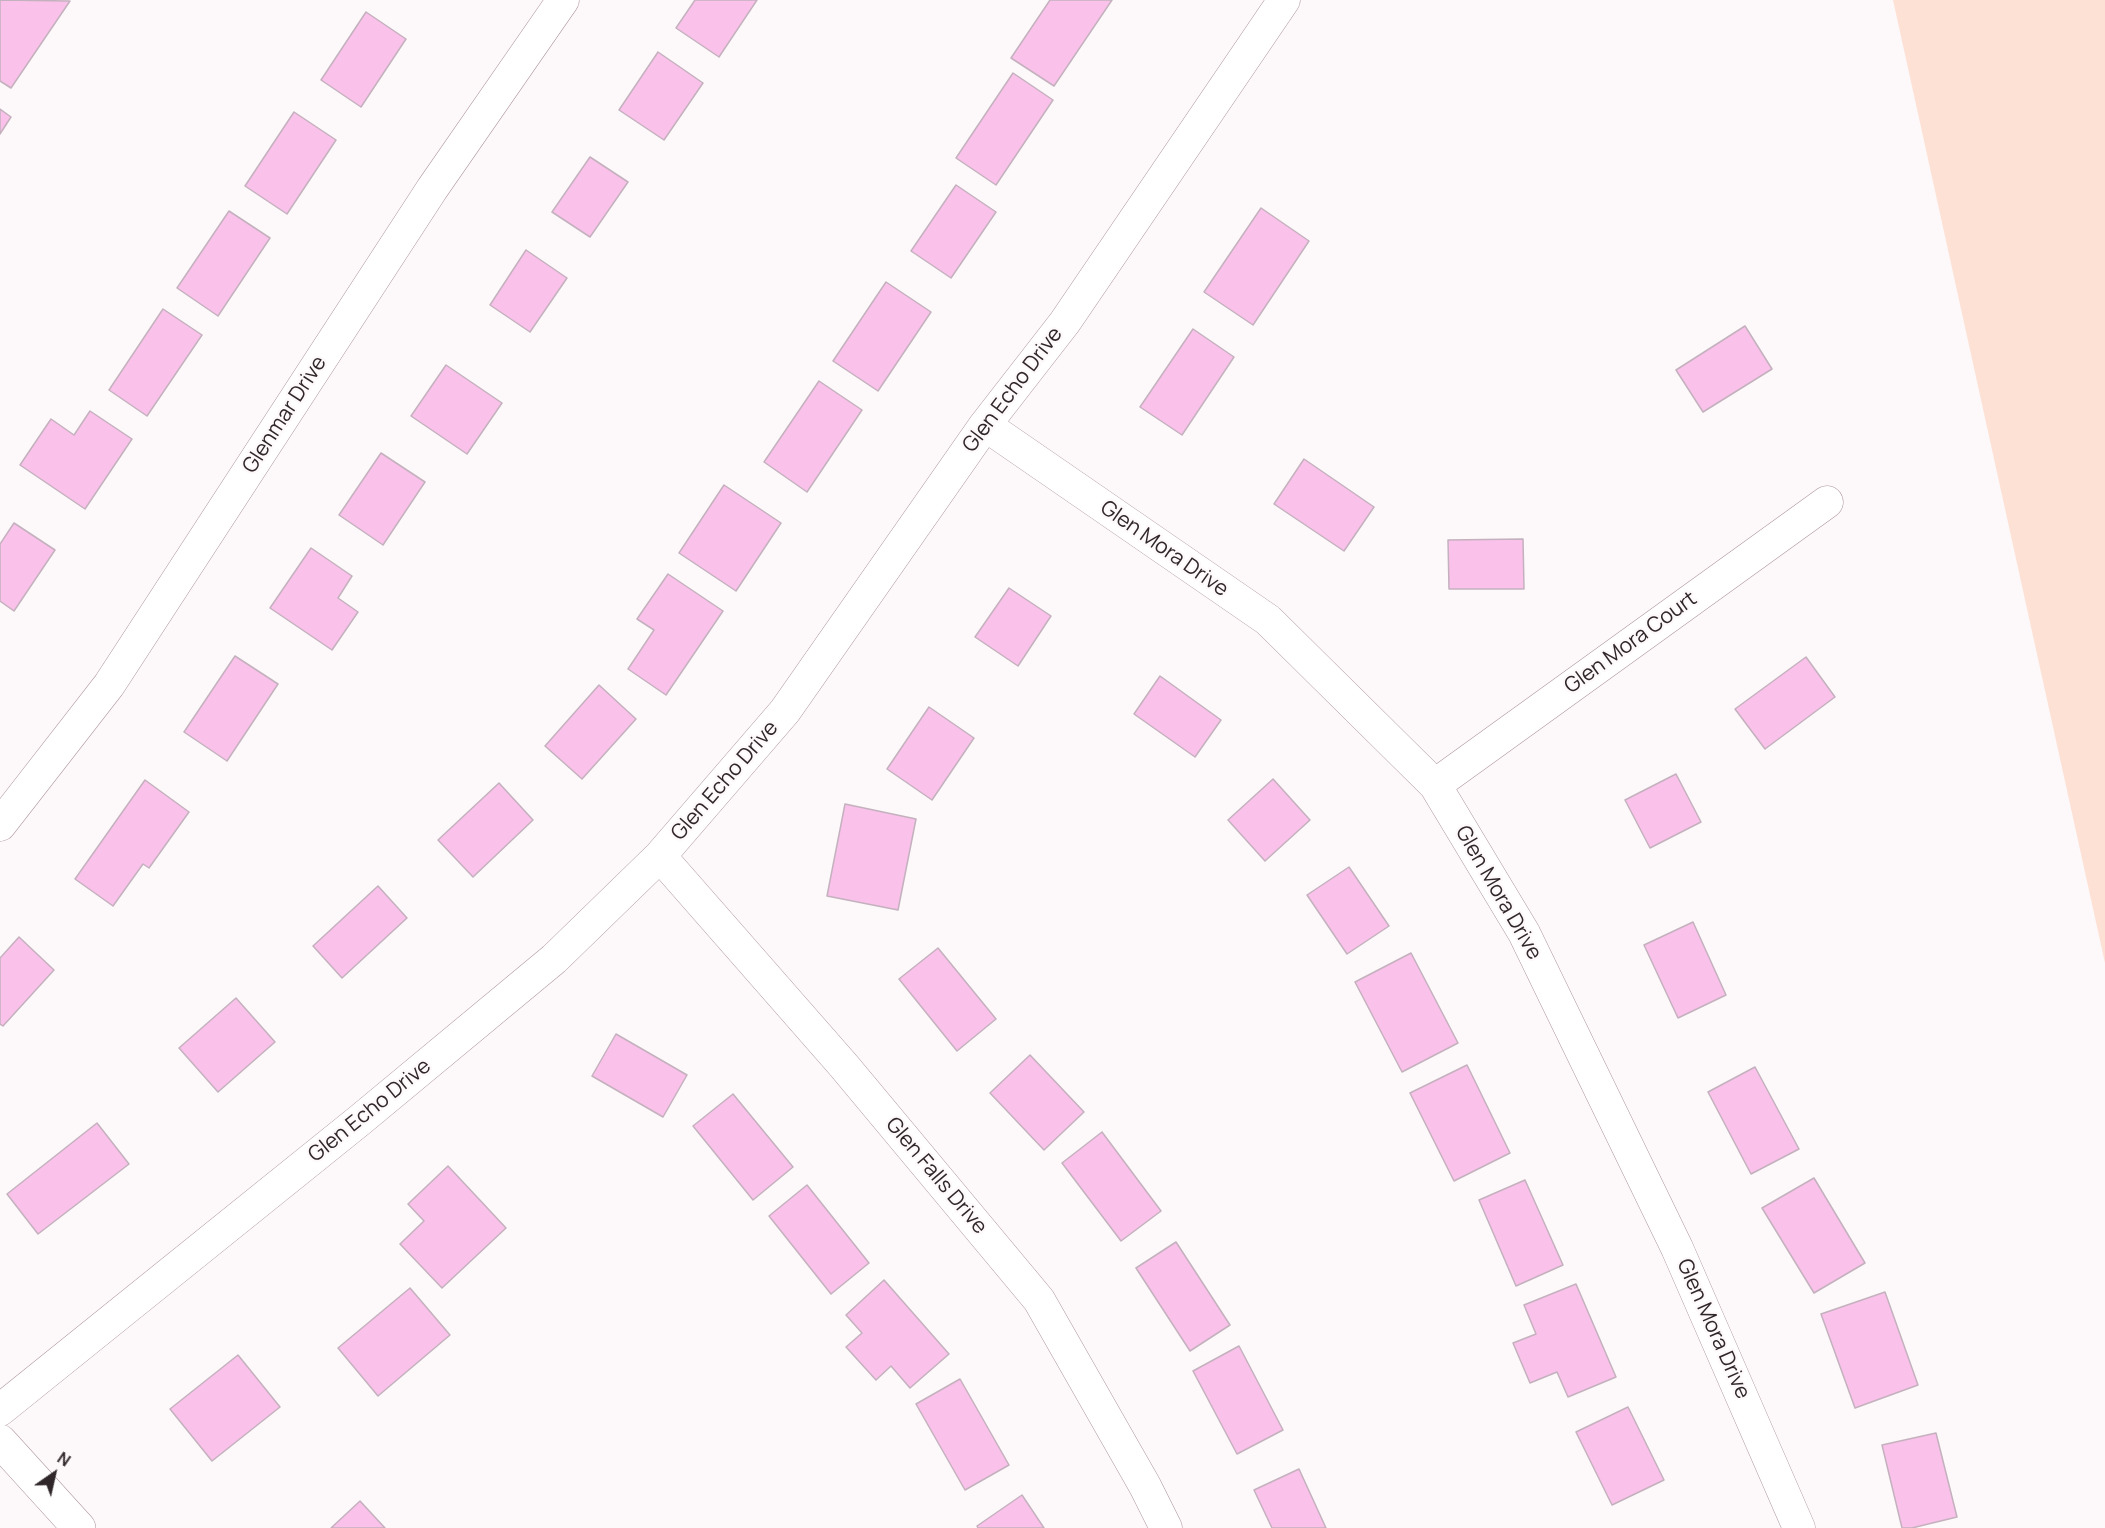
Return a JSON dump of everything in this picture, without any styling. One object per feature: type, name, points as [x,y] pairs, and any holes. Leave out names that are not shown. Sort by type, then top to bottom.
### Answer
[{"type":"street","name":"Glenmar Drive","points":[[0,825],[109,685],[432,189],[563,0]]},
{"type":"street","name":"Glen Echo Drive","points":[[0,1410],[360,1120],[554,960],[660,856],[785,711],[985,425],[1065,322],[1284,0]]},
{"type":"street","name":"Glen Mora Drive","points":[[985,425],[1268,620],[1435,785],[1524,933],[1677,1248],[1799,1528]]},
{"type":"street","name":"Glen Mora Court","points":[[1435,785],[1827,501]]},
{"type":"street","name":"Glen Falls Drive","points":[[660,856],[844,1065],[1039,1300],[1145,1486],[1166,1528]]},
{"type":"street","points":[[0,1441],[79,1528]]},
{"type":"shaded area","points":[[1893,0],[2105,0],[2105,963]]},
{"type":"building","points":[[0,0],[70,1],[11,88],[0,81]]},
{"type":"building","points":[[695,0],[757,0],[719,57],[676,28]]},
{"type":"building","points":[[1050,0],[1112,0],[1054,86],[1011,58]]},
{"type":"building","points":[[366,12],[406,39],[361,107],[321,80]]},
{"type":"building","points":[[658,52],[703,83],[664,140],[619,110]]},
{"type":"building","points":[[1013,73],[1053,100],[996,185],[956,158]]},
{"type":"building","points":[[0,109],[11,117],[0,134]]},
{"type":"building","points":[[294,112],[336,140],[287,214],[245,186]]},
{"type":"building","points":[[590,157],[628,182],[590,237],[552,212]]},
{"type":"building","points":[[956,185],[996,212],[951,278],[911,251]]},
{"type":"building","points":[[1261,208],[1309,241],[1253,325],[1204,292]]},
{"type":"building","points":[[229,211],[270,238],[218,316],[177,288]]},
{"type":"building","points":[[526,250],[567,278],[530,332],[490,305]]},
{"type":"building","points":[[886,282],[931,312],[878,391],[833,361]]},
{"type":"building","points":[[163,309],[202,335],[147,416],[109,390]]},
{"type":"building","points":[[1745,326],[1772,369],[1703,412],[1676,370]]},
{"type":"building","points":[[1193,329],[1234,357],[1182,435],[1140,407]]},
{"type":"building","points":[[446,365],[502,403],[467,454],[411,416]]},
{"type":"building","points":[[819,381],[862,410],[807,492],[764,462]]},
{"type":"building","points":[[90,411],[132,439],[85,509],[20,465],[51,419],[74,435]]},
{"type":"building","points":[[381,453],[425,482],[383,545],[339,515]]},
{"type":"building","points":[[1304,459],[1374,507],[1344,551],[1274,504]]},
{"type":"building","points":[[724,485],[781,523],[736,591],[679,553]]},
{"type":"building","points":[[14,523],[55,550],[14,611],[0,601],[0,544]]},
{"type":"building","points":[[1523,539],[1524,589],[1449,589],[1448,540]]},
{"type":"building","points":[[311,548],[352,576],[338,598],[358,612],[332,650],[270,608]]},
{"type":"building","points":[[668,574],[723,611],[666,695],[628,669],[654,630],[637,619]]},
{"type":"building","points":[[1009,588],[1051,616],[1018,666],[975,637]]},
{"type":"building","points":[[235,656],[278,684],[227,761],[184,732]]},
{"type":"building","points":[[1806,657],[1835,697],[1765,749],[1735,709]]},
{"type":"building","points":[[1160,676],[1221,720],[1195,757],[1134,714]]},
{"type":"building","points":[[599,685],[636,719],[582,779],[545,746]]},
{"type":"building","points":[[929,707],[974,738],[932,800],[887,769]]},
{"type":"building","points":[[1676,774],[1701,822],[1650,848],[1625,800]]},
{"type":"building","points":[[1273,779],[1310,820],[1265,861],[1228,820]]},
{"type":"building","points":[[145,780],[189,812],[149,868],[143,864],[113,906],[75,879]]},
{"type":"building","points":[[499,783],[533,820],[473,877],[438,840]]},
{"type":"building","points":[[845,804],[916,819],[898,910],[827,896]]},
{"type":"building","points":[[1349,867],[1389,926],[1347,954],[1307,895]]},
{"type":"building","points":[[378,886],[407,918],[342,978],[313,946]]},
{"type":"building","points":[[1693,922],[1726,995],[1678,1018],[1644,945]]},
{"type":"building","points":[[19,937],[54,970],[3,1026],[0,1024],[0,958]]},
{"type":"building","points":[[938,948],[996,1019],[957,1051],[899,979]]},
{"type":"building","points":[[1411,953],[1458,1043],[1402,1072],[1355,982]]},
{"type":"building","points":[[236,998],[275,1042],[218,1092],[179,1048]]},
{"type":"building","points":[[616,1034],[687,1075],[663,1117],[592,1076]]},
{"type":"building","points":[[1030,1055],[1084,1112],[1044,1150],[990,1093]]},
{"type":"building","points":[[1467,1065],[1510,1153],[1454,1181],[1410,1093]]},
{"type":"building","points":[[1755,1067],[1799,1149],[1751,1174],[1708,1092]]},
{"type":"building","points":[[733,1094],[793,1167],[753,1200],[693,1126]]},
{"type":"building","points":[[97,1123],[129,1164],[38,1234],[7,1194]]},
{"type":"building","points":[[1102,1132],[1161,1211],[1121,1241],[1062,1163]]},
{"type":"building","points":[[448,1166],[506,1228],[442,1288],[400,1244],[424,1221],[408,1204]]},
{"type":"building","points":[[1814,1178],[1865,1263],[1814,1293],[1762,1208]]},
{"type":"building","points":[[1525,1180],[1563,1265],[1516,1286],[1479,1200]]},
{"type":"building","points":[[807,1185],[869,1263],[831,1294],[769,1216]]},
{"type":"building","points":[[1176,1242],[1230,1325],[1190,1351],[1136,1268]]},
{"type":"building","points":[[884,1280],[949,1354],[910,1388],[891,1366],[876,1380],[846,1347],[862,1333],[846,1315]]},
{"type":"building","points":[[1576,1284],[1616,1377],[1568,1397],[1557,1372],[1530,1383],[1513,1343],[1536,1334],[1524,1305]]},
{"type":"building","points":[[410,1288],[450,1335],[378,1396],[338,1348]]},
{"type":"building","points":[[1885,1292],[1918,1385],[1855,1408],[1821,1314]]},
{"type":"building","points":[[1239,1346],[1283,1430],[1237,1454],[1193,1371]]},
{"type":"building","points":[[238,1355],[280,1407],[212,1461],[170,1409]]},
{"type":"building","points":[[960,1379],[1009,1465],[965,1490],[916,1404]]},
{"type":"building","points":[[1628,1407],[1664,1480],[1612,1505],[1576,1432]]},
{"type":"building","points":[[1936,1433],[1957,1517],[1912,1528],[1902,1528],[1882,1445]]},
{"type":"building","points":[[1299,1469],[1326,1528],[1272,1528],[1254,1490]]},
{"type":"building","points":[[1022,1495],[1044,1528],[978,1528],[977,1526]]},
{"type":"building","points":[[360,1501],[385,1528],[331,1528]]}]
